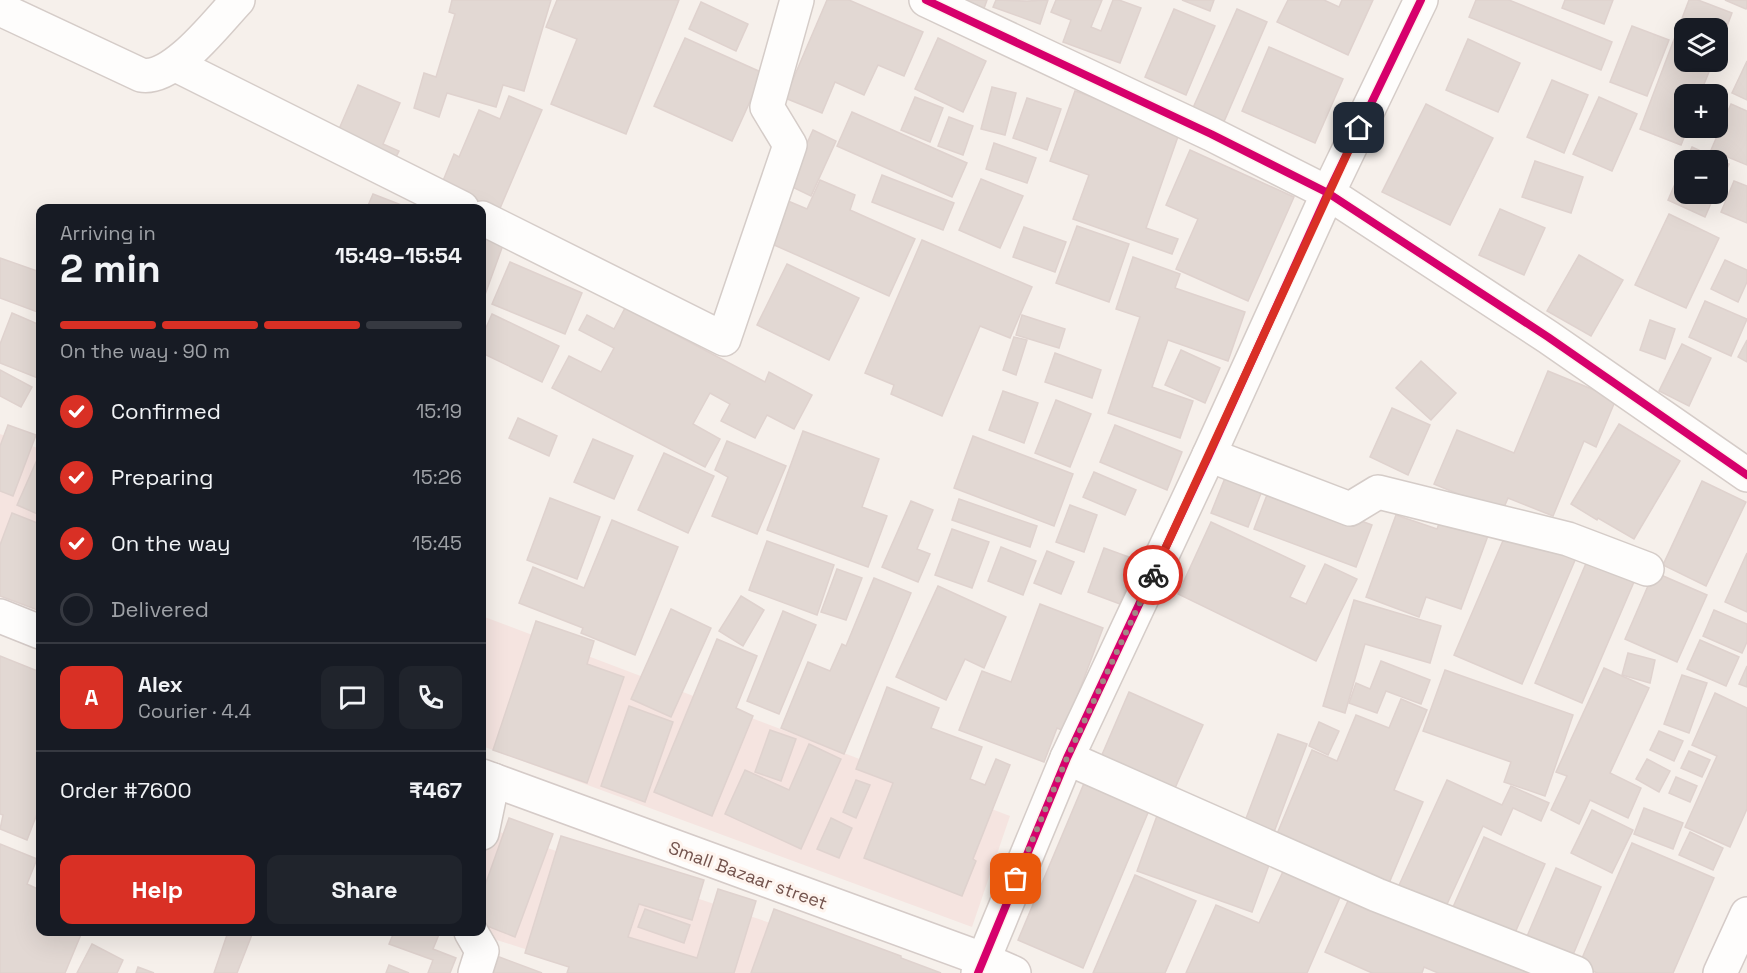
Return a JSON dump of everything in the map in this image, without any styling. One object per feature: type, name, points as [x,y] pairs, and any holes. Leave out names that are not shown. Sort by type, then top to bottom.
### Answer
[{"type":"street","points":[[0,9],[141,75],[154,76],[176,65],[238,0]]},
{"type":"street","points":[[486,220],[724,339],[790,145],[766,106],[797,0]]},
{"type":"street","points":[[926,0],[1211,134],[1328,193],[1548,337],[1747,475]]},
{"type":"street","points":[[980,966],[1067,758],[1209,456],[1328,193],[1421,0]]},
{"type":"street","points":[[176,65],[454,204]]},
{"type":"street","points":[[1209,456],[1350,509],[1378,492],[1568,539],[1647,569]]},
{"type":"street","points":[[0,616],[36,630]]},
{"type":"street","points":[[1067,758],[1377,895],[1576,973]]},
{"type":"street","name":"Small Bazaar street","points":[[487,778],[758,879],[980,966],[1014,973]]},
{"type":"street","points":[[1720,973],[1747,914]]},
{"type":"street","points":[[473,936],[482,951],[475,973]]},
{"type":"shaded area","points":[[0,434],[36,448],[36,582],[0,569]]},
{"type":"shaded area","points":[[486,618],[1010,816],[972,927],[486,747]]},
{"type":"shaded area","points":[[486,827],[919,973],[599,973],[484,936]]},
{"type":"building","points":[[452,0],[551,0],[524,91],[503,85],[496,107],[447,93],[439,117],[414,108],[424,73],[436,77],[455,14],[449,12]]},
{"type":"building","points":[[557,0],[679,0],[626,134],[551,104],[577,39],[546,27]]},
{"type":"building","points":[[827,0],[849,0],[923,32],[904,76],[878,65],[864,95],[835,82],[822,113],[785,98]]},
{"type":"building","points":[[943,0],[987,0],[982,14]]},
{"type":"building","points":[[996,0],[1048,0],[1040,24],[993,7]]},
{"type":"building","points":[[1056,0],[1102,0],[1091,27],[1101,31],[1113,0],[1141,8],[1120,63],[1063,42],[1071,20],[1051,12]]},
{"type":"building","points":[[1182,0],[1214,0],[1210,11]]},
{"type":"building","points":[[1288,0],[1324,0],[1339,7],[1342,0],[1373,0],[1348,55],[1277,22]]},
{"type":"building","points":[[1476,0],[1509,0],[1612,42],[1601,70],[1469,17]]},
{"type":"building","points":[[1565,0],[1613,0],[1604,24],[1562,8]]},
{"type":"building","points":[[1689,0],[1698,0],[1732,13],[1728,24],[1728,18],[1682,18]]},
{"type":"building","points":[[1725,0],[1747,0],[1747,7],[1746,9]]},
{"type":"building","points":[[701,2],[748,24],[736,51],[689,29]]},
{"type":"building","points":[[1174,9],[1215,26],[1186,95],[1145,77]]},
{"type":"building","points":[[1237,9],[1267,22],[1223,124],[1192,110]]},
{"type":"building","points":[[1632,26],[1669,40],[1647,96],[1610,82]]},
{"type":"building","points":[[685,38],[763,73],[732,141],[654,106]]},
{"type":"building","points":[[938,38],[986,61],[963,112],[915,89]]},
{"type":"building","points":[[1468,39],[1520,63],[1498,112],[1446,90]]},
{"type":"building","points":[[1674,39],[1674,72],[1709,72],[1704,84],[1674,84],[1674,138],[1684,138],[1681,145],[1640,129]]},
{"type":"building","points":[[1269,47],[1343,79],[1315,143],[1242,111]]},
{"type":"building","points":[[1747,61],[1747,100],[1732,93]]},
{"type":"building","points":[[1552,80],[1588,95],[1564,153],[1527,137]]},
{"type":"building","points":[[358,85],[400,103],[383,144],[399,151],[394,161],[336,136]]},
{"type":"building","points":[[992,87],[1016,93],[1005,135],[981,129]]},
{"type":"building","points":[[1075,91],[1181,128],[1146,228],[1178,239],[1172,254],[1073,219],[1089,175],[1050,161]]},
{"type":"building","points":[[509,96],[542,110],[498,213],[486,208],[486,204],[477,204],[440,188],[454,154],[459,157],[479,110],[500,119]]},
{"type":"building","points":[[915,97],[943,108],[930,142],[901,130]]},
{"type":"building","points":[[1599,97],[1637,114],[1612,171],[1573,154]]},
{"type":"building","points":[[1027,98],[1061,109],[1047,150],[1013,138]]},
{"type":"building","points":[[1426,104],[1493,138],[1450,225],[1382,192]]},
{"type":"building","points":[[1731,104],[1747,111],[1747,165],[1728,157],[1728,150],[1711,150],[1716,138],[1728,138],[1728,111]]},
{"type":"building","points":[[852,112],[967,163],[952,197],[837,146]]},
{"type":"building","points":[[949,117],[973,126],[963,155],[938,146]]},
{"type":"building","points":[[813,130],[836,141],[811,196],[788,185]]},
{"type":"building","points":[[994,143],[1036,158],[1027,183],[986,169]]},
{"type":"building","points":[[1190,150],[1294,197],[1248,301],[1176,269],[1198,219],[1166,205]]},
{"type":"building","points":[[1535,161],[1583,177],[1571,213],[1522,197]]},
{"type":"building","points":[[882,175],[954,203],[943,230],[872,202]]},
{"type":"building","points":[[981,179],[1023,196],[1000,248],[959,230]]},
{"type":"building","points":[[820,180],[855,195],[850,210],[915,239],[889,296],[763,240],[781,198],[807,209]]},
{"type":"building","points":[[1734,181],[1747,186],[1747,223],[1721,212],[1724,204],[1728,204],[1728,195]]},
{"type":"building","points":[[1674,186],[1674,203],[1668,200]]},
{"type":"building","points":[[373,194],[399,204],[369,204]]},
{"type":"building","points":[[1677,204],[1711,204],[1705,217]]},
{"type":"building","points":[[1500,209],[1545,228],[1524,275],[1479,255]]},
{"type":"building","points":[[1669,214],[1719,238],[1686,308],[1635,285]]},
{"type":"building","points":[[1077,226],[1129,244],[1109,302],[1056,283]]},
{"type":"building","points":[[1024,227],[1066,242],[1055,272],[1013,257]]},
{"type":"building","points":[[486,239],[503,245],[486,292]]},
{"type":"building","points":[[922,240],[1032,287],[1010,338],[980,326],[942,416],[891,394],[894,385],[865,373]]},
{"type":"building","points":[[1579,255],[1623,280],[1591,336],[1547,311]]},
{"type":"building","points":[[1133,257],[1180,274],[1175,288],[1245,312],[1228,361],[1168,340],[1152,387],[1193,401],[1180,438],[1108,413],[1140,317],[1116,309]]},
{"type":"building","points":[[0,258],[36,271],[36,312],[0,298]]},
{"type":"building","points":[[1725,260],[1747,270],[1747,282],[1738,302],[1711,289]]},
{"type":"building","points":[[510,262],[582,293],[565,334],[492,304]]},
{"type":"building","points":[[787,264],[859,298],[829,360],[757,325]]},
{"type":"building","points":[[1705,301],[1747,319],[1731,356],[1689,337]]},
{"type":"building","points":[[625,308],[765,382],[769,372],[812,395],[794,429],[767,415],[755,438],[721,421],[730,404],[710,393],[693,424],[720,439],[705,467],[552,388],[569,356],[601,372],[614,348],[579,330],[587,315],[614,329]]},
{"type":"building","points":[[12,313],[36,323],[36,377],[0,363],[0,344]]},
{"type":"building","points":[[492,314],[559,346],[542,382],[486,355],[486,328]]},
{"type":"building","points":[[1022,315],[1065,329],[1059,348],[1016,335]]},
{"type":"building","points":[[1650,320],[1675,329],[1665,359],[1640,350]]},
{"type":"building","points":[[1014,337],[1027,340],[1016,375],[1003,370]]},
{"type":"building","points":[[1747,340],[1747,362],[1738,357]]},
{"type":"building","points":[[1682,344],[1711,358],[1689,406],[1659,391]]},
{"type":"building","points":[[1181,350],[1220,368],[1205,403],[1165,385]]},
{"type":"building","points":[[1055,353],[1101,370],[1092,398],[1045,382]]},
{"type":"building","points":[[1421,361],[1456,393],[1431,420],[1396,388]]},
{"type":"building","points":[[0,370],[32,387],[21,407],[0,396]]},
{"type":"building","points":[[1548,371],[1616,399],[1596,447],[1584,441],[1553,516],[1508,498],[1502,512],[1434,484],[1457,430],[1514,453]]},
{"type":"building","points":[[1003,391],[1038,403],[1024,443],[989,430]]},
{"type":"building","points":[[1056,400],[1091,414],[1070,467],[1035,453]]},
{"type":"building","points":[[1392,408],[1430,425],[1408,475],[1370,457]]},
{"type":"building","points":[[518,418],[557,436],[549,456],[509,438]]},
{"type":"building","points":[[1619,424],[1680,461],[1634,539],[1571,504]]},
{"type":"building","points":[[8,425],[36,435],[13,496],[0,491],[0,446]]},
{"type":"building","points":[[1115,425],[1182,452],[1167,490],[1100,462]]},
{"type":"building","points":[[803,431],[879,459],[862,507],[887,516],[868,567],[767,530]]},
{"type":"building","points":[[973,436],[1073,474],[1054,526],[954,488]]},
{"type":"building","points":[[593,439],[633,456],[614,499],[574,482]]},
{"type":"building","points":[[727,441],[786,466],[757,534],[712,516],[728,477],[715,470]]},
{"type":"building","points":[[664,453],[714,476],[688,533],[638,510]]},
{"type":"building","points":[[36,462],[36,513],[17,505]]},
{"type":"building","points":[[1094,472],[1136,490],[1125,515],[1083,497]]},
{"type":"building","points":[[1227,473],[1263,488],[1248,527],[1211,513]]},
{"type":"building","points":[[1702,481],[1746,502],[1706,586],[1663,565]]},
{"type":"building","points":[[1270,487],[1372,525],[1356,567],[1254,529]]},
{"type":"building","points":[[550,498],[600,517],[577,579],[527,560]]},
{"type":"building","points":[[959,499],[1037,526],[1030,547],[952,520]]},
{"type":"building","points":[[911,501],[933,510],[917,549],[930,554],[918,582],[882,567]]},
{"type":"building","points":[[1070,505],[1097,515],[1084,552],[1056,542]]},
{"type":"building","points":[[12,513],[36,522],[36,610],[0,596],[0,545]]},
{"type":"building","points":[[1396,515],[1437,529],[1442,516],[1489,533],[1461,609],[1426,597],[1419,617],[1366,597]]},
{"type":"building","points":[[612,520],[678,547],[635,655],[581,633],[583,628],[519,603],[533,567],[584,588]]},
{"type":"building","points":[[1211,522],[1305,566],[1290,597],[1306,604],[1325,564],[1357,579],[1316,661],[1178,594]]},
{"type":"building","points":[[952,529],[989,542],[972,588],[935,575]]},
{"type":"building","points":[[1508,529],[1576,558],[1522,684],[1454,655]]},
{"type":"building","points":[[767,541],[834,565],[817,615],[749,590]]},
{"type":"building","points":[[1001,547],[1036,561],[1023,595],[988,581]]},
{"type":"building","points":[[1104,548],[1137,560],[1120,604],[1088,592]]},
{"type":"building","points":[[1047,551],[1074,562],[1061,594],[1034,583]]},
{"type":"building","points":[[1747,553],[1747,612],[1725,602]]},
{"type":"building","points":[[1590,554],[1637,575],[1582,703],[1535,683]]},
{"type":"building","points":[[837,569],[862,578],[846,620],[821,612]]},
{"type":"building","points":[[1654,572],[1707,595],[1677,662],[1625,639]]},
{"type":"building","points":[[874,578],[911,593],[844,754],[781,728],[808,662],[830,671],[842,644],[846,646]]},
{"type":"building","points":[[938,586],[1006,617],[984,668],[965,659],[946,700],[896,677]]},
{"type":"building","points":[[741,596],[764,610],[743,646],[719,631]]},
{"type":"building","points":[[1354,600],[1441,626],[1430,663],[1365,644],[1345,713],[1323,706]]},
{"type":"building","points":[[1040,604],[1103,628],[1064,731],[1057,728],[1044,762],[959,730],[982,671],[1011,682]]},
{"type":"building","points":[[671,609],[711,628],[671,717],[631,699]]},
{"type":"building","points":[[1714,610],[1747,624],[1747,642],[1742,653],[1703,636]]},
{"type":"building","points":[[783,611],[816,625],[779,714],[747,701]]},
{"type":"building","points":[[536,621],[594,641],[587,664],[624,677],[587,783],[493,750]]},
{"type":"building","points":[[717,639],[757,656],[736,708],[753,716],[712,816],[654,792]]},
{"type":"building","points":[[1700,640],[1739,657],[1726,686],[1687,669]]},
{"type":"building","points":[[1628,653],[1655,660],[1650,683],[1622,675]]},
{"type":"building","points":[[0,656],[36,670],[36,816],[27,840],[0,829],[3,815],[0,814]]},
{"type":"building","points":[[1381,661],[1430,680],[1421,704],[1386,691],[1377,713],[1349,703],[1356,683],[1370,689]]},
{"type":"building","points":[[1747,666],[1747,687],[1739,684]]},
{"type":"building","points":[[1604,668],[1649,688],[1610,773],[1641,788],[1628,818],[1590,800],[1579,824],[1551,810],[1567,776],[1556,772]]},
{"type":"building","points":[[1445,670],[1573,715],[1545,796],[1504,782],[1511,762],[1423,731]]},
{"type":"building","points":[[1682,675],[1707,683],[1689,733],[1664,724]]},
{"type":"building","points":[[887,687],[939,708],[931,728],[982,747],[970,779],[985,785],[996,759],[1010,765],[973,859],[976,861],[962,896],[864,858],[893,783],[856,769]]},
{"type":"building","points":[[1129,692],[1203,725],[1171,797],[1098,764]]},
{"type":"building","points":[[1715,693],[1747,708],[1747,809],[1730,847],[1685,827],[1717,756],[1692,745]]},
{"type":"building","points":[[1401,699],[1427,710],[1394,790],[1423,802],[1387,888],[1274,841],[1312,750],[1337,761],[1356,715],[1389,728]]},
{"type":"building","points":[[629,706],[673,722],[645,802],[601,786]]},
{"type":"building","points":[[1319,722],[1339,731],[1328,755],[1309,746]]},
{"type":"building","points":[[770,730],[796,739],[781,781],[755,772]]},
{"type":"building","points":[[1659,731],[1683,741],[1674,761],[1650,750]]},
{"type":"building","points":[[1278,734],[1307,744],[1271,840],[1242,829]]},
{"type":"building","points":[[809,744],[841,759],[801,849],[725,814],[745,770],[789,790]]},
{"type":"building","points":[[1689,751],[1710,760],[1702,777],[1681,768]]},
{"type":"building","points":[[1647,759],[1670,771],[1659,792],[1636,779]]},
{"type":"building","points":[[1676,777],[1697,786],[1690,802],[1669,793]]},
{"type":"building","points":[[856,780],[870,785],[856,818],[843,812]]},
{"type":"building","points":[[1447,780],[1502,805],[1511,786],[1549,803],[1541,821],[1513,808],[1501,835],[1483,826],[1442,915],[1395,894]]},
{"type":"building","points":[[1085,781],[1150,808],[1083,968],[1018,940]]},
{"type":"building","points":[[1644,808],[1683,823],[1673,849],[1634,834]]},
{"type":"building","points":[[1592,810],[1633,830],[1612,873],[1571,853]]},
{"type":"building","points":[[1158,813],[1273,854],[1252,912],[1137,871]]},
{"type":"building","points":[[509,818],[553,834],[515,937],[486,926],[486,883]]},
{"type":"building","points":[[831,818],[852,828],[839,858],[817,849]]},
{"type":"building","points":[[1690,832],[1723,848],[1713,870],[1679,855]]},
{"type":"building","points":[[561,836],[704,880],[692,920],[639,904],[628,937],[697,958],[718,889],[756,901],[734,973],[567,973],[569,967],[525,953]]},
{"type":"building","points":[[1484,837],[1545,864],[1511,942],[1450,914]]},
{"type":"building","points":[[1632,843],[1714,878],[1673,973],[1597,973],[1579,965]]},
{"type":"building","points":[[0,844],[36,859],[27,884],[36,888],[36,936],[80,936],[65,973],[0,973]]},
{"type":"building","points":[[1287,863],[1344,888],[1307,973],[1186,973],[1216,905],[1259,923]]},
{"type":"building","points":[[1556,868],[1601,887],[1568,967],[1522,948]]},
{"type":"building","points":[[1135,875],[1196,901],[1165,973],[1093,973]]},
{"type":"building","points":[[1352,892],[1556,973],[1438,973],[1424,967],[1422,973],[1372,973],[1325,952]]},
{"type":"building","points":[[645,909],[690,925],[684,943],[638,927]]},
{"type":"building","points":[[774,909],[901,956],[901,958],[941,973],[751,973]]},
{"type":"building","points":[[227,936],[251,936],[237,973],[214,973]]},
{"type":"building","points":[[392,936],[438,936],[433,949],[456,958],[450,973],[428,973],[433,960],[389,944]]},
{"type":"building","points":[[92,944],[123,960],[117,973],[77,973]]},
{"type":"building","points":[[494,955],[542,973],[487,973]]},
{"type":"building","points":[[389,965],[409,973],[386,973]]},
{"type":"building","points":[[138,967],[154,973],[136,973]]},
{"type":"cycle path","points":[[926,0],[1211,134],[1328,193],[1548,337],[1747,475]]},
{"type":"cycle path","points":[[978,973],[1067,758],[1209,455],[1328,193],[1421,0]]},
{"type":"way so far","points":[[1016,879],[1067,758],[1153,575]]},
{"type":"route","points":[[1153,575],[1359,128]]}]
